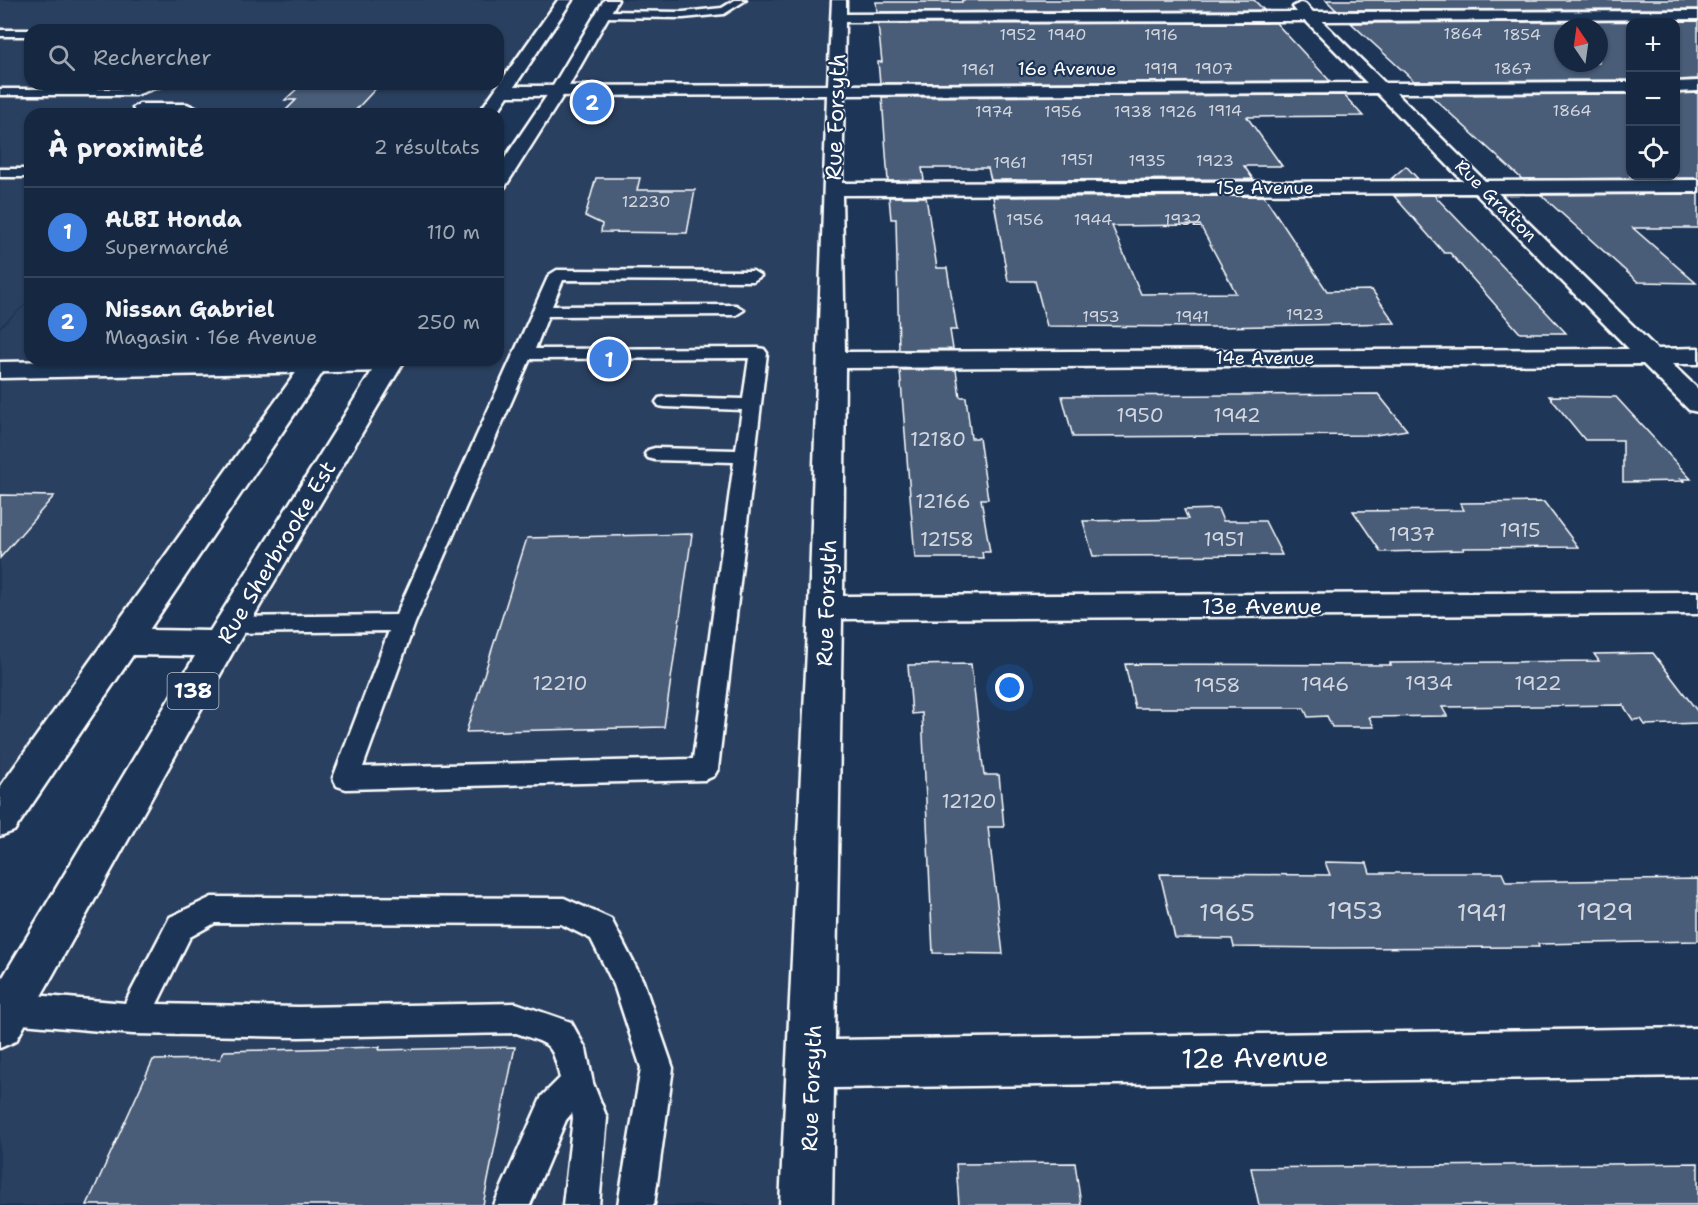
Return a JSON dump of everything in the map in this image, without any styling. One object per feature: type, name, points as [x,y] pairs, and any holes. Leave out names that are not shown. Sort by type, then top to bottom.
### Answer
[{"type":"street","points":[[504,90],[565,0]]},
{"type":"street","name":"Rue Forsyth","points":[[806,1205],[826,608],[832,360],[832,189],[839,0]]},
{"type":"street","name":"Rue Gratton","points":[[1293,0],[1698,404]]},
{"type":"street","points":[[507,156],[558,91],[607,7]]},
{"type":"street","points":[[838,18],[1698,15]]},
{"type":"street","points":[[1680,87],[1698,86]]},
{"type":"street","name":"16e Avenue","points":[[503,91],[1626,87]]},
{"type":"street","points":[[491,108],[503,91]]},
{"type":"street","name":"15e Avenue","points":[[832,189],[1698,186]]},
{"type":"street","name":"14e Avenue","points":[[832,360],[1698,356]]},
{"type":"street","points":[[0,370],[158,366]]},
{"type":"street","points":[[0,819],[313,366]]},
{"type":"street","name":"Rue Sherbrooke Est","points":[[3,1013],[226,635],[389,366]]},
{"type":"street","name":"13e Avenue","points":[[826,608],[1698,603]]},
{"type":"street","points":[[122,642],[226,635]]},
{"type":"street","name":"12e Avenue","points":[[812,1064],[1698,1052]]},
{"type":"lane","points":[[607,7],[683,15],[724,11],[741,0]]},
{"type":"lane","points":[[0,33],[24,33]]},
{"type":"lane","points":[[0,92],[136,92],[142,90]]},
{"type":"lane","points":[[136,92],[138,108]]},
{"type":"lane","points":[[0,173],[24,173]]},
{"type":"lane","points":[[524,354],[758,353],[705,769],[346,778],[404,623],[524,354],[543,312],[557,275],[753,276]]},
{"type":"lane","points":[[543,312],[736,310]]},
{"type":"lane","points":[[665,402],[751,405]]},
{"type":"lane","points":[[655,454],[746,456]]},
{"type":"lane","points":[[226,635],[404,623]]},
{"type":"lane","points":[[133,1019],[180,927],[212,910],[564,911],[601,929],[628,981],[657,1068],[636,1205]]},
{"type":"lane","points":[[3,1013],[133,1019],[299,1022],[516,1018],[560,1033],[570,1048],[577,1083],[590,1118],[580,1205]]},
{"type":"lane","points":[[512,1205],[554,1107],[577,1083]]},
{"type":"shaded area","points":[[0,0],[565,0],[504,89],[504,24],[24,24],[24,90],[503,90],[491,108],[24,108],[24,305],[0,326]]},
{"type":"shaded area","points":[[611,0],[839,0],[800,1205],[0,1205],[0,1046],[397,366],[504,366],[504,184]]},
{"type":"shaded area","points":[[24,306],[24,366],[314,366],[0,827],[0,328]]},
{"type":"building","points":[[962,0],[1254,0],[1264,10],[877,12],[876,2],[962,2]]},
{"type":"building","points":[[1326,0],[1698,0],[1698,9],[1336,10]]},
{"type":"building","points":[[1626,21],[1626,80],[1414,81],[1351,23],[1554,22],[1554,72],[1608,72],[1608,22]]},
{"type":"building","points":[[1680,21],[1698,21],[1698,79],[1680,80]]},
{"type":"building","points":[[1276,23],[1330,81],[880,83],[878,62],[882,62],[878,24]]},
{"type":"building","points":[[296,90],[374,90],[358,108],[288,108],[296,100],[285,100]]},
{"type":"building","points":[[1698,93],[1698,178],[1680,178],[1680,94]]},
{"type":"building","points":[[1626,94],[1626,178],[1522,179],[1430,95]]},
{"type":"building","points":[[1344,95],[1363,116],[1247,117],[1282,166],[1244,166],[1253,179],[991,180],[988,168],[922,168],[924,180],[888,181],[882,97]]},
{"type":"building","points":[[1406,166],[1418,179],[1391,179]]},
{"type":"building","points":[[596,178],[640,178],[637,190],[695,190],[687,233],[601,232],[602,224],[585,216]]},
{"type":"building","points":[[1698,194],[1698,228],[1633,228],[1696,283],[1638,282],[1541,195]]},
{"type":"building","points":[[1434,195],[1566,333],[1520,333],[1450,253],[1444,253],[1394,196]]},
{"type":"building","points":[[1264,196],[1327,291],[1372,290],[1395,323],[1219,327],[1047,326],[1035,281],[1008,281],[993,197]],"holes":[[[1200,225],[1236,293],[1141,294],[1112,226]]]},
{"type":"building","points":[[889,197],[926,197],[937,268],[947,268],[957,330],[950,330],[953,349],[899,350],[896,219],[891,219]]},
{"type":"building","points":[[900,370],[956,370],[960,397],[966,397],[971,438],[979,438],[988,499],[981,499],[990,552],[982,552],[983,558],[915,558]]},
{"type":"building","points":[[1378,394],[1407,430],[1376,435],[1073,437],[1062,396]]},
{"type":"building","points":[[1549,396],[1616,397],[1691,479],[1623,482],[1623,440],[1585,440]]},
{"type":"building","points":[[0,495],[54,496],[0,558]]},
{"type":"building","points":[[1544,502],[1578,547],[1463,548],[1464,550],[1381,552],[1353,511],[1464,510],[1460,503]]},
{"type":"building","points":[[1218,509],[1223,521],[1265,521],[1282,555],[1093,556],[1083,521],[1188,519],[1184,510]]},
{"type":"building","points":[[692,534],[664,727],[466,732],[527,538]]},
{"type":"building","points":[[1653,653],[1698,712],[1698,723],[1645,725],[1641,719],[1633,720],[1623,705],[1442,707],[1447,716],[1369,717],[1374,727],[1332,727],[1327,716],[1308,717],[1304,708],[1135,708],[1125,664],[1391,665],[1390,663],[1599,661],[1594,654]]},
{"type":"building","points":[[971,664],[984,775],[999,775],[1004,827],[988,827],[1003,954],[933,953],[922,713],[912,714],[908,665]]},
{"type":"building","points":[[1325,862],[1367,863],[1370,873],[1502,873],[1506,882],[1698,879],[1698,941],[1538,944],[1539,947],[1332,948],[1234,947],[1232,939],[1175,938],[1160,874],[1330,875]]},
{"type":"building","points":[[380,1047],[379,1050],[515,1047],[483,1205],[87,1205],[153,1060],[220,1059],[224,1051]]},
{"type":"building","points":[[1075,1163],[1081,1205],[959,1205],[956,1164]]},
{"type":"building","points":[[1698,1163],[1698,1205],[1259,1205],[1251,1168]]},
{"type":"place","name":"Nissan Gabriel","points":[[592,102]]},
{"type":"place","name":"ALBI Honda","points":[[609,359]]}]
